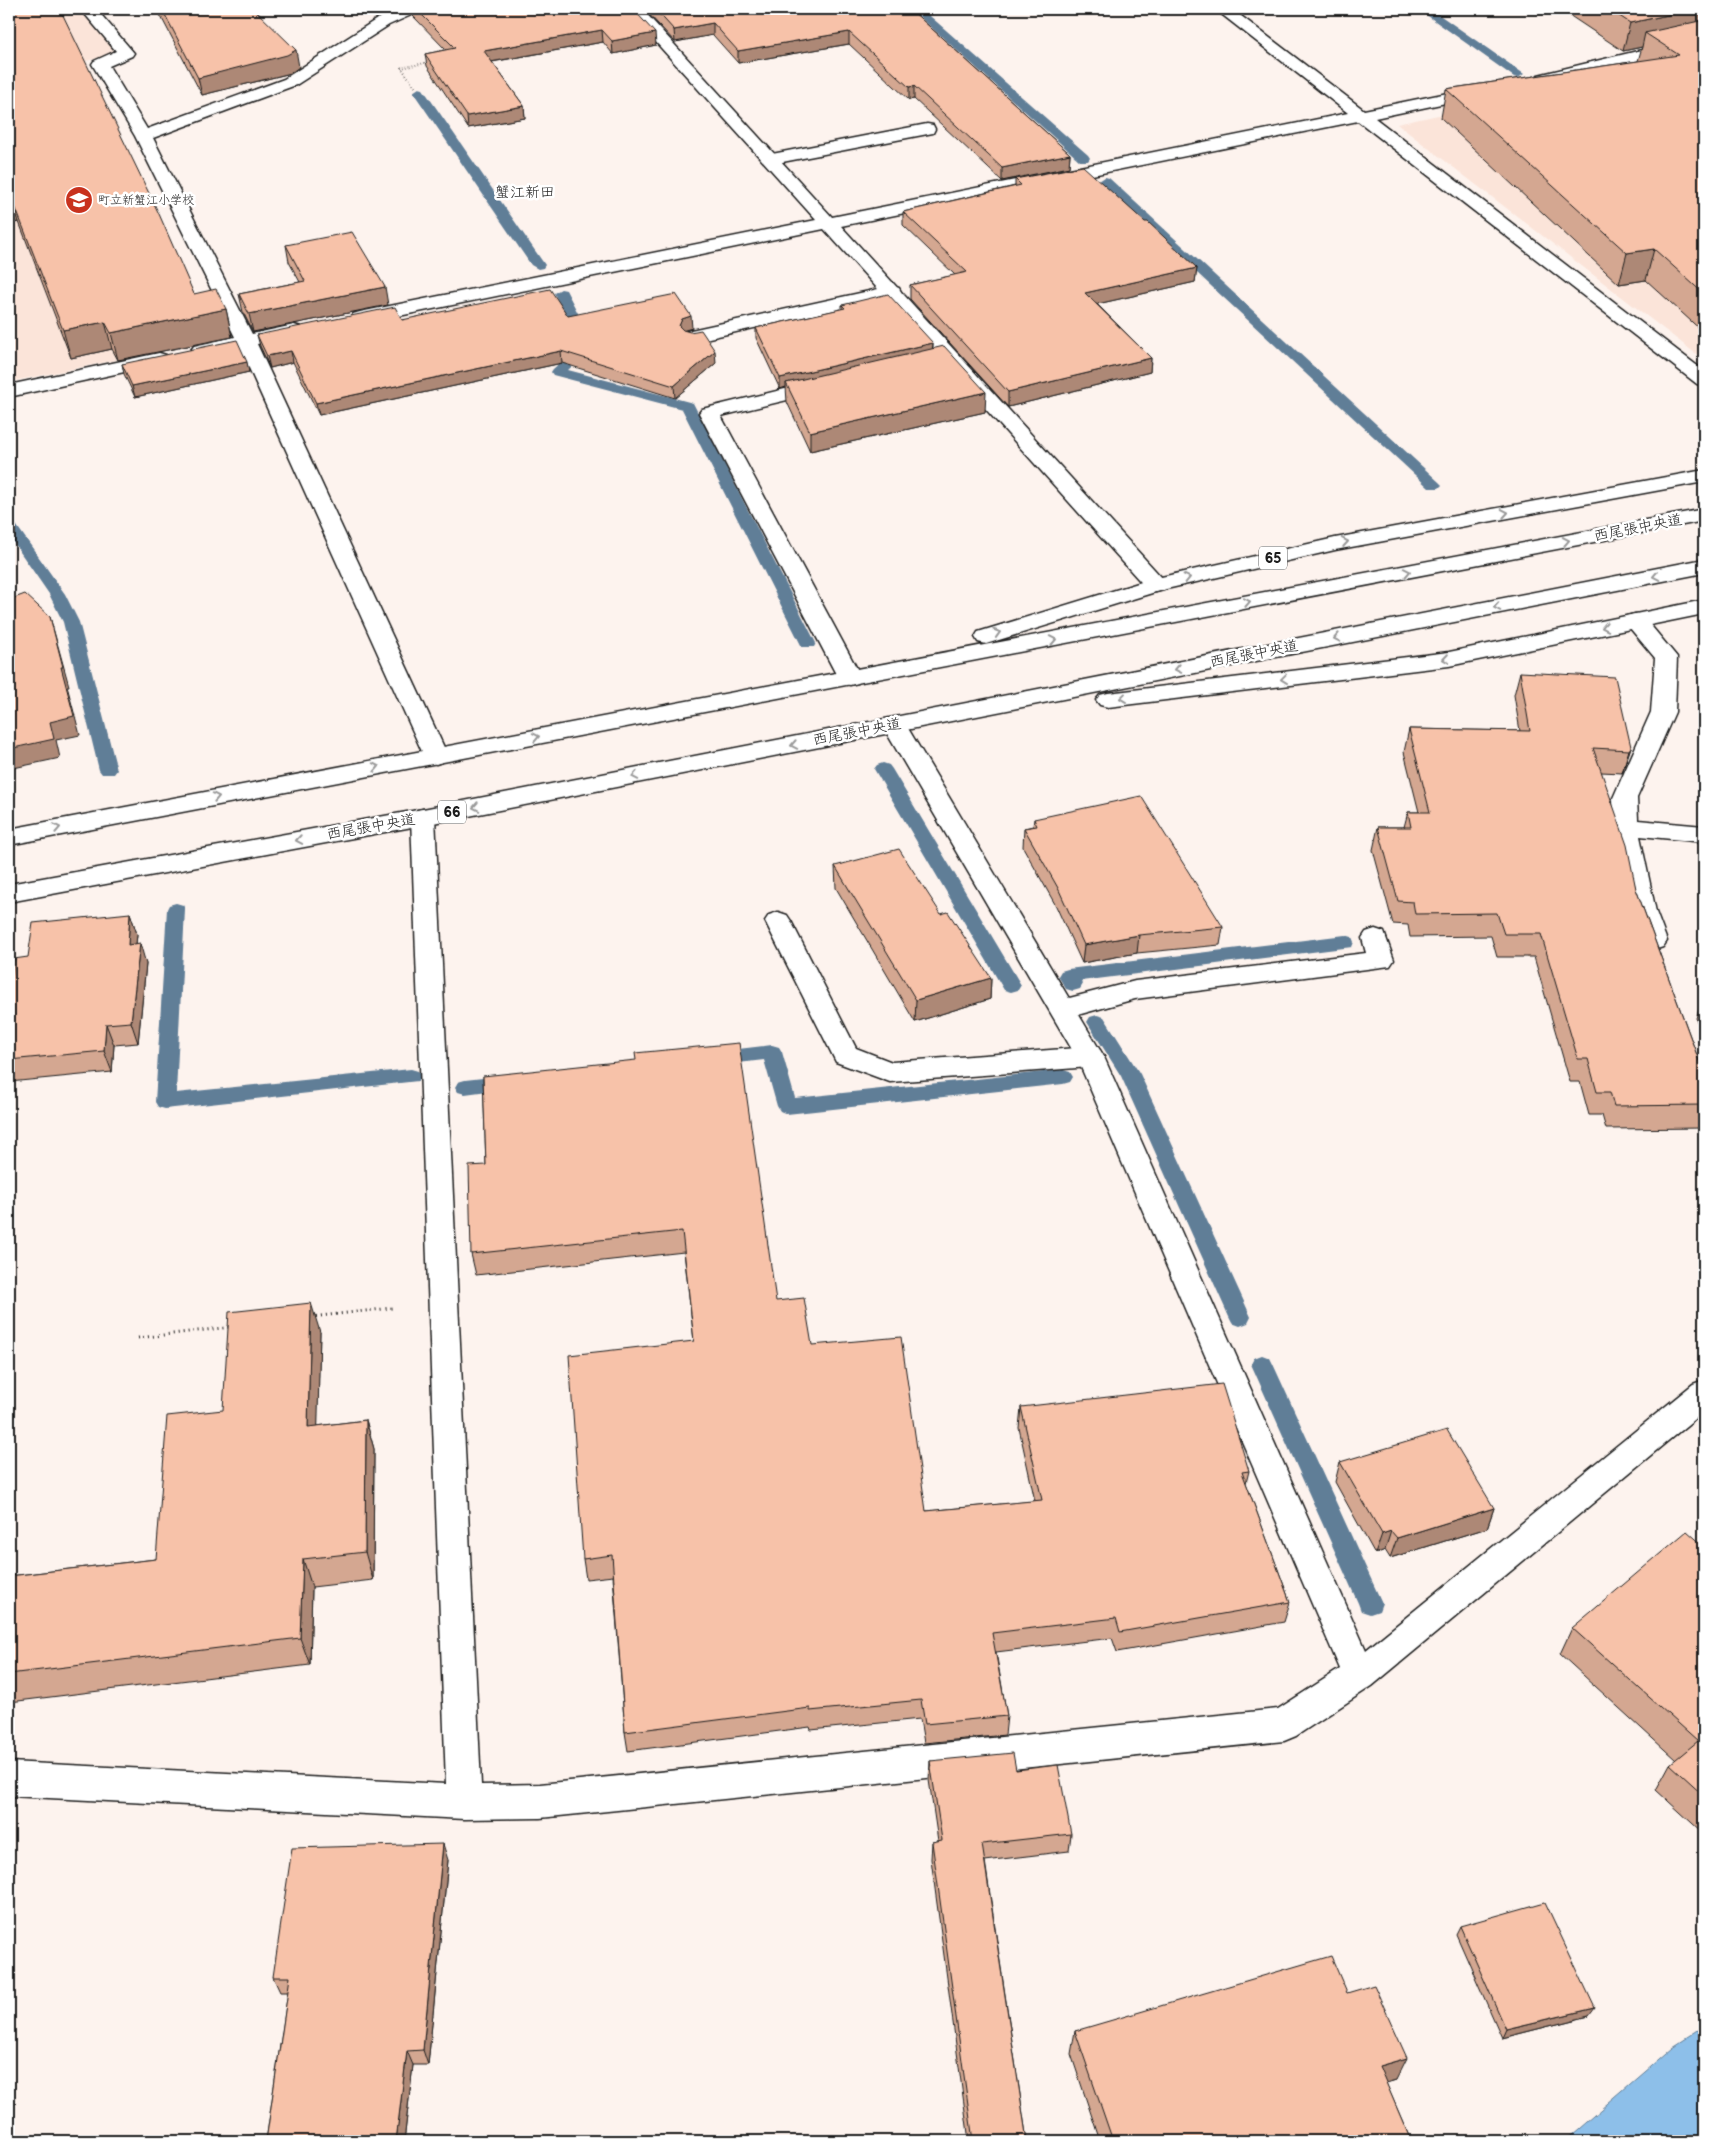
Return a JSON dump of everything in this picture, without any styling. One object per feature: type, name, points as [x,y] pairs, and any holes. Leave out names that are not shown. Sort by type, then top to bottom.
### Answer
[{"type":"street","points":[[143,136],[290,82],[383,22],[413,9]]},
{"type":"street","points":[[634,9],[892,292],[940,358],[1156,585]]},
{"type":"street","points":[[1223,9],[1704,380]]},
{"type":"street","points":[[92,13],[126,53],[100,64],[143,136],[246,341],[436,756]]},
{"type":"street","points":[[1531,80],[1704,40]]},
{"type":"street","points":[[343,321],[1494,88]]},
{"type":"street","points":[[772,159],[927,129]]},
{"type":"street","points":[[691,336],[892,292]]},
{"type":"street","points":[[9,391],[314,327]]},
{"type":"street","points":[[844,381],[709,413],[850,678]]},
{"type":"street","name":"65","points":[[850,678],[1156,585],[1335,544],[1704,476]]},
{"type":"street","name":"西尾張中央道","points":[[9,837],[1704,515]]},
{"type":"street","name":"西尾張中央道","points":[[9,892],[423,817],[1704,566]]},
{"type":"street","points":[[1360,1675],[1197,1306],[1090,1056],[894,725],[1449,659],[1704,608]]},
{"type":"street","points":[[1634,621],[1666,657],[1664,712],[1625,798],[1626,827],[1643,912],[1662,966]]},
{"type":"street","points":[[423,817],[445,1301],[464,1802]]},
{"type":"street","points":[[1626,827],[1704,834]]},
{"type":"street","points":[[778,921],[846,1055],[890,1072],[1090,1056]]},
{"type":"street","points":[[1063,1009],[1135,990],[1380,960],[1375,938]]},
{"type":"street","points":[[9,1779],[464,1802],[540,1801],[1284,1725],[1360,1675],[1704,1393]]},
{"type":"path","points":[[401,68],[430,62]]},
{"type":"path","points":[[306,1318],[445,1301]]},
{"type":"path","points":[[138,1338],[237,1326]]},
{"type":"shaded area","name":"町立新蟹江小学校","points":[[9,9],[80,9],[115,49],[107,56],[86,61],[214,340],[9,382]]},
{"type":"shaded area","points":[[1704,56],[1704,360],[1397,124],[1700,58]]},
{"type":"water","points":[[1704,2027],[1704,2141],[1564,2141],[1673,2047]]},
{"type":"building","name":"町立新蟹江小学校","points":[[9,9],[60,9],[159,214],[194,294],[216,289],[226,309],[111,333],[105,322],[63,330],[11,196],[9,196]]},
{"type":"building","points":[[162,9],[254,9],[296,50],[287,55],[198,78]]},
{"type":"building","points":[[416,9],[633,9],[655,33],[612,41],[602,30],[484,51],[524,106],[467,116],[425,54],[455,48]]},
{"type":"building","points":[[655,9],[910,9],[1070,154],[1002,168],[914,86],[909,87],[849,32],[738,51],[713,23],[674,30]]},
{"type":"building","points":[[1609,9],[1696,9],[1630,23]]},
{"type":"building","points":[[1704,20],[1704,294],[1654,249],[1627,253],[1446,89],[1679,55],[1645,33]]},
{"type":"building","points":[[1083,166],[1145,222],[1148,222],[1197,268],[1085,293],[1151,358],[1008,392],[910,285],[967,272],[903,212],[1021,185],[1015,179]]},
{"type":"building","points":[[352,232],[385,287],[249,314],[239,294],[305,281],[286,245]]},
{"type":"building","points":[[550,289],[568,316],[676,294],[691,316],[682,319],[679,326],[683,330],[690,332],[701,330],[715,351],[674,386],[561,351],[316,403],[291,351],[267,356],[257,335],[395,307],[402,320]]},
{"type":"building","points":[[888,294],[933,343],[780,378],[756,328],[845,308],[842,305]]},
{"type":"building","points":[[237,340],[247,362],[132,386],[122,364]]},
{"type":"building","points":[[944,346],[986,392],[810,432],[786,383]]},
{"type":"building","points":[[25,594],[50,617],[74,716],[50,722],[54,739],[9,749],[9,600]]},
{"type":"building","points":[[1520,672],[1615,677],[1631,747],[1629,750],[1593,748],[1627,845],[1636,889],[1702,1069],[1704,1070],[1704,1105],[1614,1106],[1610,1092],[1597,1092],[1588,1059],[1578,1059],[1541,934],[1504,934],[1497,913],[1415,914],[1413,902],[1398,901],[1378,827],[1411,827],[1408,812],[1430,812],[1409,729],[1530,731]]},
{"type":"building","points":[[1141,796],[1223,927],[1139,935],[1084,945],[1058,888],[1024,828],[1037,826],[1034,819]]},
{"type":"building","points":[[899,849],[941,914],[948,912],[991,978],[916,1000],[835,866]]},
{"type":"building","points":[[130,913],[128,945],[140,943],[131,1022],[106,1024],[104,1051],[9,1060],[9,994],[14,959],[28,957],[33,923]]},
{"type":"building","points":[[739,1043],[776,1301],[804,1298],[812,1345],[901,1337],[926,1511],[1042,1500],[1021,1407],[1222,1384],[1249,1471],[1242,1472],[1290,1602],[1120,1632],[1116,1618],[992,1633],[1007,1716],[925,1724],[921,1700],[810,1711],[810,1708],[625,1732],[612,1555],[583,1559],[569,1355],[694,1341],[682,1231],[471,1254],[469,1166],[486,1165],[483,1076],[636,1060],[635,1053]]},
{"type":"building","points":[[311,1303],[308,1427],[366,1420],[365,1552],[303,1559],[300,1638],[9,1674],[9,1576],[156,1559],[167,1416],[223,1410],[229,1312]]},
{"type":"building","points":[[1447,1430],[1494,1508],[1397,1538],[1391,1531],[1382,1534],[1340,1462]]},
{"type":"building","points":[[1687,1531],[1704,1546],[1704,1795],[1670,1764],[1698,1741],[1572,1628]]},
{"type":"building","points":[[1013,1753],[1016,1770],[1058,1765],[1071,1834],[982,1844],[1027,2141],[973,2141],[932,1842],[942,1840],[930,1761]]},
{"type":"building","points":[[443,1844],[423,2050],[407,2051],[396,2141],[266,2141],[290,1977],[273,1977],[292,1848]]},
{"type":"building","points":[[1545,1902],[1595,2008],[1506,2029],[1460,1926]]},
{"type":"building","points":[[1331,1956],[1347,1993],[1374,1985],[1407,2058],[1379,2066],[1411,2141],[1113,2141],[1075,2031]]},
{"type":"waterway","points":[[916,9],[1084,158]]},
{"type":"waterway","points":[[1424,9],[1518,74]]},
{"type":"waterway","points":[[419,92],[538,265]]},
{"type":"waterway","points":[[1105,181],[1434,485]]},
{"type":"waterway","points":[[561,293],[576,323],[592,341],[558,372],[688,406],[808,643]]},
{"type":"waterway","points":[[9,525],[57,594],[71,622],[108,770]]},
{"type":"waterway","points":[[883,769],[1011,985]]},
{"type":"waterway","points":[[176,909],[165,1102],[411,1076]]},
{"type":"waterway","points":[[1073,984],[1068,976],[1345,942]]},
{"type":"waterway","points":[[1097,1022],[1130,1074],[1240,1317]]},
{"type":"waterway","points":[[713,1059],[772,1052],[787,1106],[1063,1077]]},
{"type":"waterway","points":[[465,1087],[510,1082]]},
{"type":"waterway","points":[[1262,1364],[1370,1603]]},
{"type":"place","name":"町立新蟹江小学校","points":[[79,200]]},
{"type":"district","name":"蟹江新田","points":[[525,192]]}]
